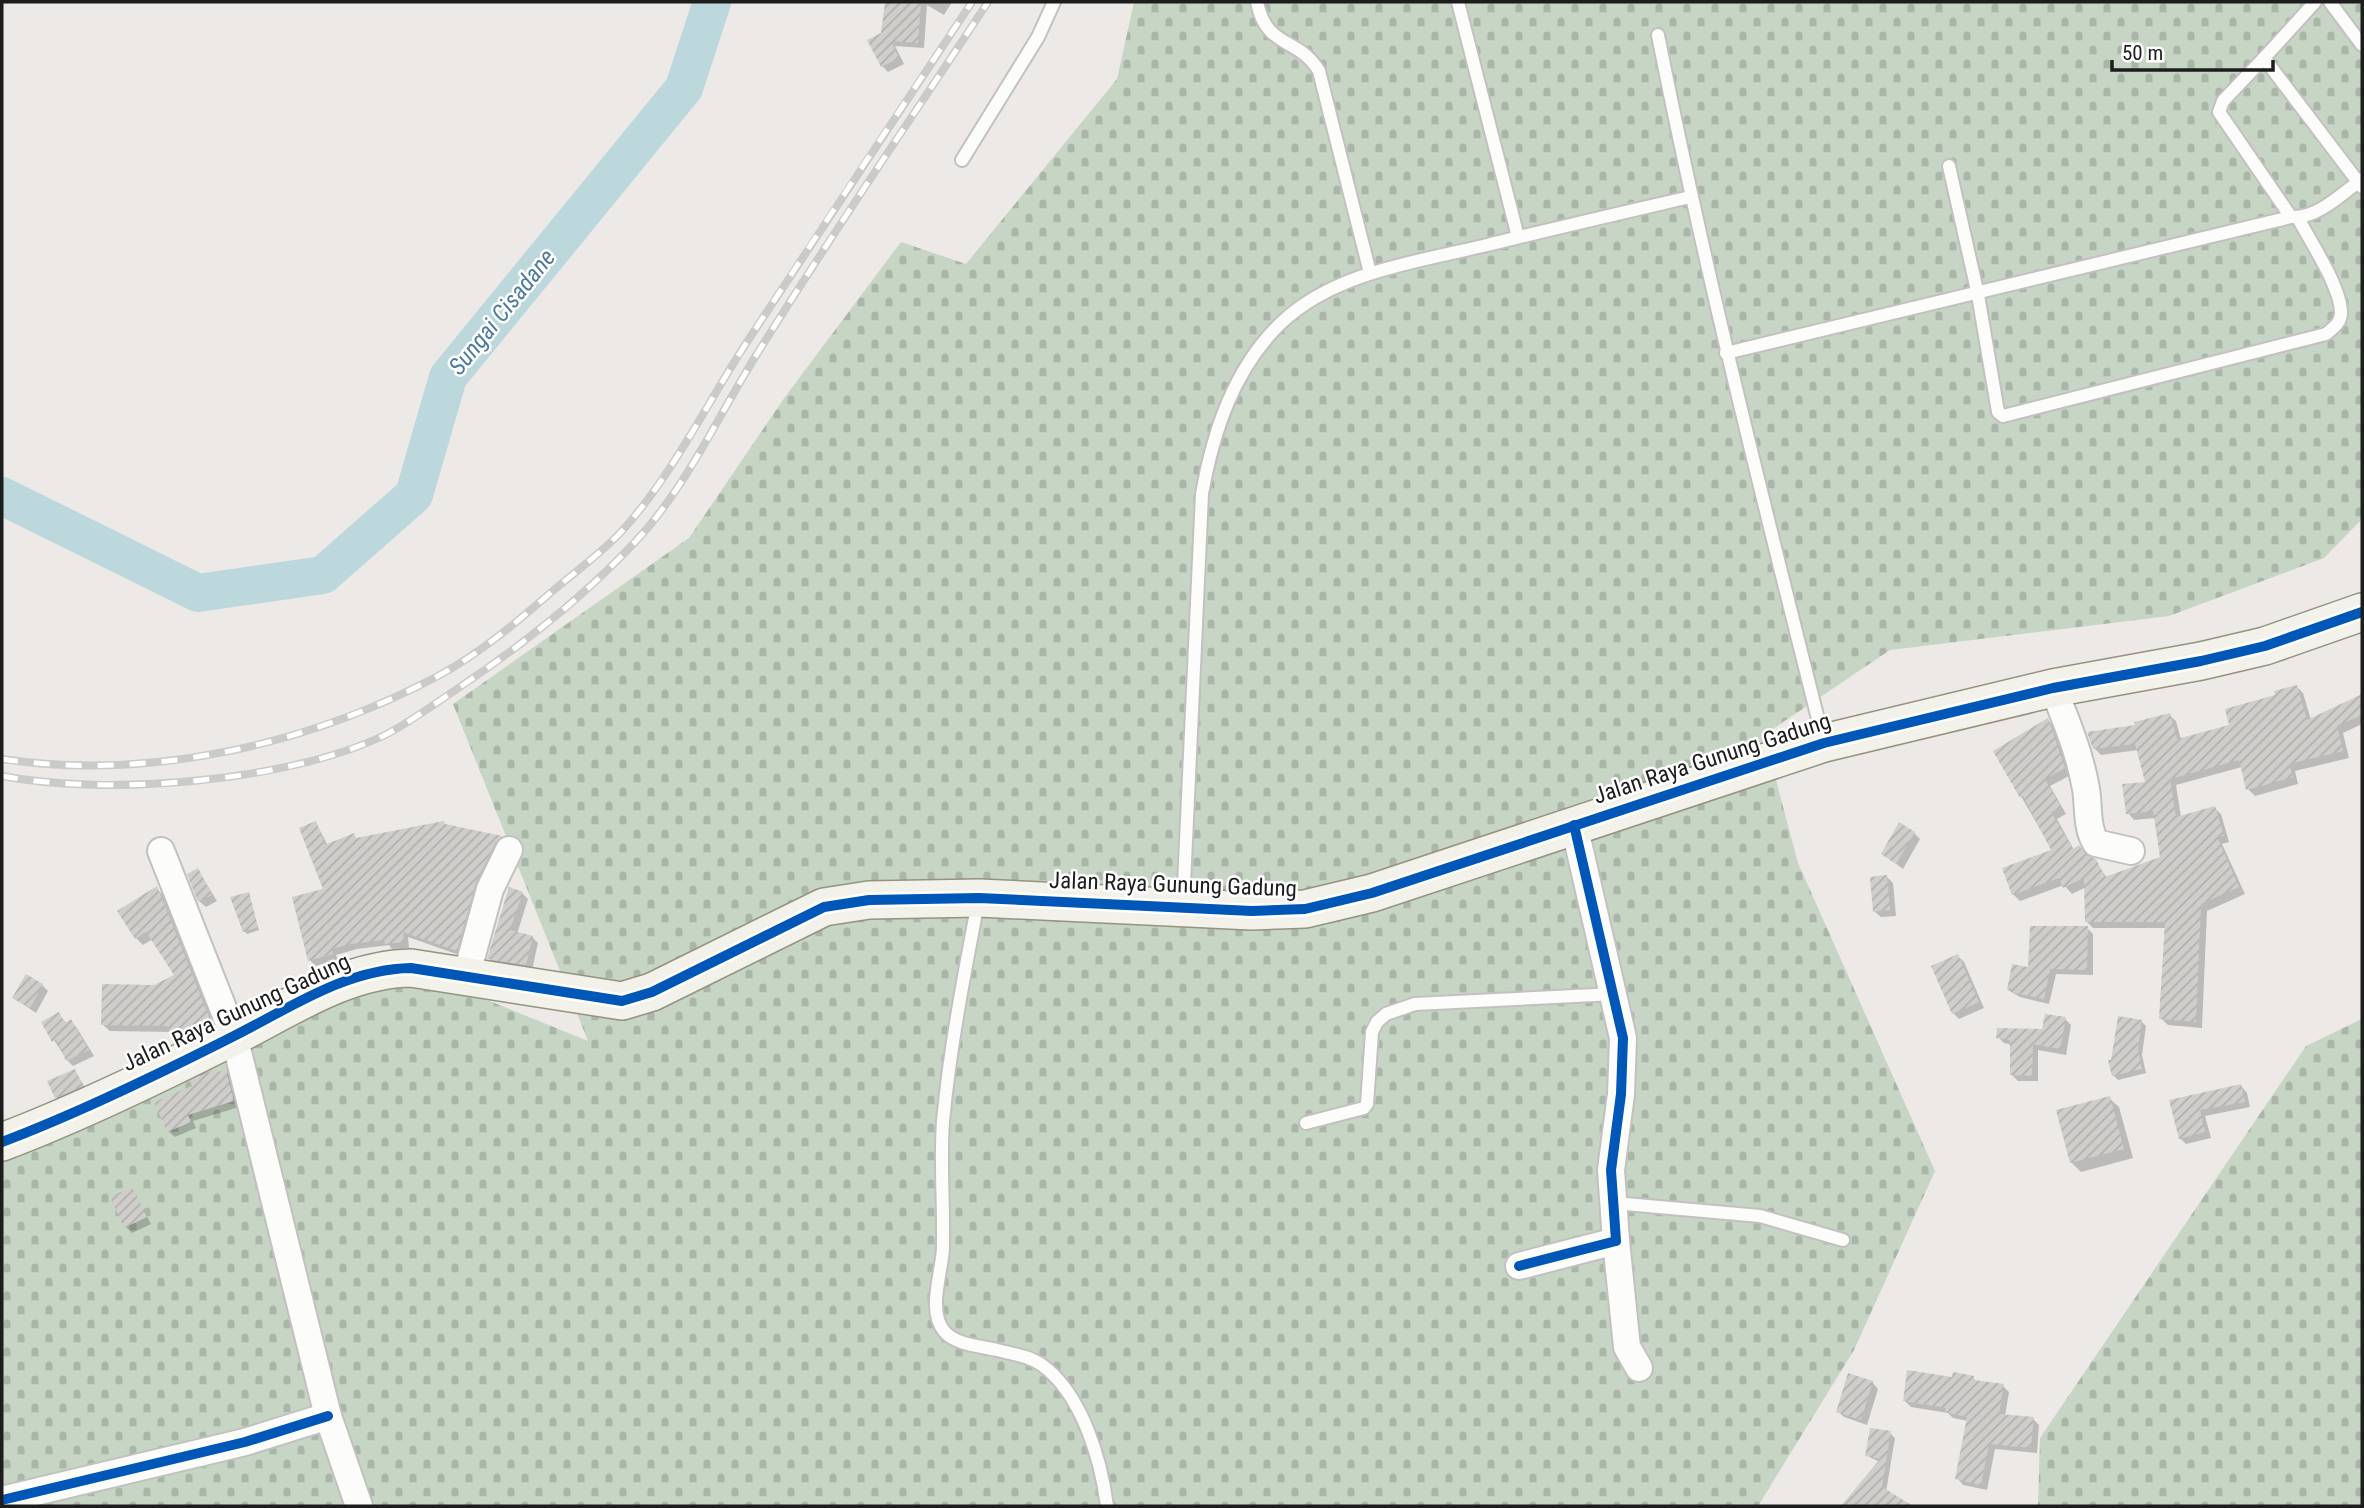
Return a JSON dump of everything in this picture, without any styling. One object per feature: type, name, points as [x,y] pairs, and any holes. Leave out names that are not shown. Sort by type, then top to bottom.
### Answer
[{"type":"street","name":"Jalan Raya Gunung Gadung","points":[[2,1142],[234,1036],[315,993],[384,968],[411,968],[622,1001],[652,992],[824,907],[869,901],[979,898],[1183,908],[1305,909],[1372,893],[1824,743],[2053,688],[2202,661],[2265,646],[2362,612]]},
{"type":"street","points":[[2053,688],[2080,763],[2091,835],[2096,843],[2131,851]]},
{"type":"street","points":[[1574,825],[1623,1038],[1624,1064],[1612,1153],[1614,1203],[1627,1347],[1639,1368]]},
{"type":"street","points":[[466,977],[490,889],[509,850]]},
{"type":"street","points":[[161,851],[234,1036],[328,1416],[359,1506]]},
{"type":"street","points":[[1518,1266],[1616,1241]]},
{"type":"street","points":[[2,1500],[245,1442],[328,1416]]},
{"type":"lane","points":[[962,160],[1038,37],[1054,2]]},
{"type":"lane","points":[[1257,2],[1269,31],[1278,40],[1304,51],[1319,71],[1370,273]]},
{"type":"lane","points":[[1458,2],[1518,237]]},
{"type":"lane","points":[[1949,166],[1978,295],[1998,412],[2003,416],[2326,334],[2338,324],[2342,314],[2338,297],[2294,217],[2220,112],[2223,101],[2315,2]]},
{"type":"lane","points":[[2330,2],[2362,45]]},
{"type":"lane","points":[[1658,35],[1690,197],[1726,353],[1824,743]]},
{"type":"lane","points":[[1726,353],[1978,295],[2294,217],[2337,198],[2361,183],[2264,58]]},
{"type":"lane","points":[[1183,908],[1202,494],[1216,433],[1243,372],[1259,346],[1283,321],[1310,302],[1370,273],[1690,197]]},
{"type":"lane","points":[[979,898],[954,1028],[943,1124],[943,1248],[938,1321],[953,1339],[1024,1356],[1054,1375],[1067,1391],[1085,1429],[1099,1468],[1107,1506]]},
{"type":"lane","points":[[1306,1123],[1364,1108],[1367,1104],[1372,1032],[1377,1022],[1399,1008],[1461,1000],[1615,995]]},
{"type":"lane","points":[[1614,1203],[1760,1216],[1843,1240]]},
{"type":"green space","points":[[1134,2],[2362,2],[2362,519],[2324,558],[2169,616],[1890,650],[1764,735],[1798,863],[1935,1171],[1854,1350],[1758,1506],[2,1506],[2,1120],[30,1126],[413,970],[588,1041],[453,704],[689,538],[785,397],[901,242],[966,264],[1117,79]]},
{"type":"green space","points":[[2362,1019],[2362,1506],[2038,1506],[2040,1438],[2306,1046]]},
{"type":"building","points":[[885,2],[921,2],[918,43],[891,41],[899,58],[881,67],[867,40],[881,33]]},
{"type":"building","points":[[2297,685],[2307,720],[2362,694],[2362,715],[2337,726],[2343,751],[2289,764],[2293,777],[2246,790],[2239,760],[2170,779],[2176,817],[2215,806],[2224,836],[2217,837],[2239,887],[2201,904],[2196,1022],[2159,1019],[2165,922],[2085,922],[2084,878],[2063,888],[2059,878],[2012,895],[2002,868],[2051,850],[2023,796],[2020,798],[1993,751],[2048,718],[2065,768],[2045,779],[2061,807],[2051,812],[2073,849],[2079,845],[2086,855],[2096,859],[2105,877],[2160,857],[2153,811],[2126,814],[2122,784],[2145,782],[2135,744],[2093,749],[2087,732],[2135,725],[2134,722],[2170,713],[2177,739],[2229,725],[2225,709],[2275,695],[2274,691]]},
{"type":"building","points":[[316,821],[325,845],[354,833],[356,838],[444,821],[445,824],[502,836],[495,843],[476,882],[457,951],[403,932],[404,942],[385,944],[384,940],[350,944],[332,949],[333,954],[308,961],[292,897],[323,889],[299,828]]},
{"type":"building","points":[[1899,822],[1915,832],[1896,864],[1881,854]]},
{"type":"building","points":[[198,868],[212,895],[198,902],[187,874]]},
{"type":"building","points":[[1887,875],[1890,910],[1873,912],[1870,877]]},
{"type":"building","points":[[157,886],[211,1022],[175,1041],[167,1026],[101,1025],[102,984],[154,985],[174,975],[146,932],[135,939],[117,911]]},
{"type":"building","points":[[509,887],[523,892],[510,930],[533,936],[526,965],[487,959]]},
{"type":"building","points":[[249,892],[258,927],[243,932],[230,897]]},
{"type":"building","points":[[2030,926],[2088,926],[2087,970],[2050,969],[2044,999],[2011,992],[2012,988],[2007,990],[2012,964],[2028,967]]},
{"type":"building","points":[[1958,954],[1979,1002],[1952,1014],[1931,966]]},
{"type":"building","points":[[26,974],[43,984],[30,1008],[12,998]]},
{"type":"building","points":[[59,1012],[65,1023],[71,1019],[89,1050],[66,1061],[56,1039],[52,1042],[41,1022]]},
{"type":"building","points":[[2045,1014],[2066,1017],[2060,1049],[2033,1044],[2032,1076],[2010,1075],[2010,1040],[1996,1038],[1997,1028],[2042,1029]]},
{"type":"building","points":[[2118,1016],[2142,1020],[2138,1049],[2142,1069],[2112,1076],[2108,1060],[2111,1060]]},
{"type":"building","points":[[75,1069],[83,1086],[55,1098],[47,1081]]},
{"type":"building","points":[[213,1070],[214,1073],[226,1070],[234,1101],[188,1115],[191,1122],[167,1132],[154,1102],[192,1086],[190,1081]]},
{"type":"building","points":[[2241,1084],[2245,1102],[2200,1110],[2205,1132],[2179,1139],[2169,1100]]},
{"type":"building","points":[[2110,1096],[2124,1149],[2070,1163],[2056,1110]]},
{"type":"building","points":[[132,1187],[147,1217],[124,1228],[110,1197]]},
{"type":"building","points":[[1907,1370],[1952,1377],[1953,1372],[1974,1376],[1974,1380],[2004,1384],[1999,1414],[2034,1417],[2031,1448],[1989,1444],[1981,1485],[1955,1479],[1967,1417],[1945,1412],[1946,1408],[1903,1401]]},
{"type":"building","points":[[1848,1373],[1873,1381],[1861,1420],[1836,1412]]},
{"type":"building","points":[[1870,1428],[1891,1431],[1882,1487],[1913,1506],[1841,1506],[1880,1459],[1865,1456]]},
{"type":"waterway","name":"Sungai Cisadane","points":[[2,496],[198,593],[323,575],[414,495],[448,377],[684,88],[712,2]]},
{"type":"railway","points":[[2,759],[57,765],[113,765],[170,761],[226,752],[336,721],[388,700],[454,667],[499,636],[603,549],[646,502],[676,459],[745,345],[972,2]]},
{"type":"railway","points":[[2,776],[92,785],[196,781],[247,774],[343,752],[383,736],[421,714],[528,638],[573,602],[615,563],[670,499],[785,310],[988,2]]},
{"type":"cycle path","points":[[2,1142],[119,1092],[319,992],[364,975],[411,968],[622,1001],[652,992],[824,907],[869,900],[979,898],[1252,911],[1305,909],[1372,893],[1824,743],[2053,688],[2201,661],[2265,646],[2362,612]]},
{"type":"cycle path","points":[[1519,1266],[1616,1241],[1611,1170],[1621,1094],[1623,1038],[1574,825]]},
{"type":"cycle path","points":[[2,1500],[245,1442],[328,1416]]}]
